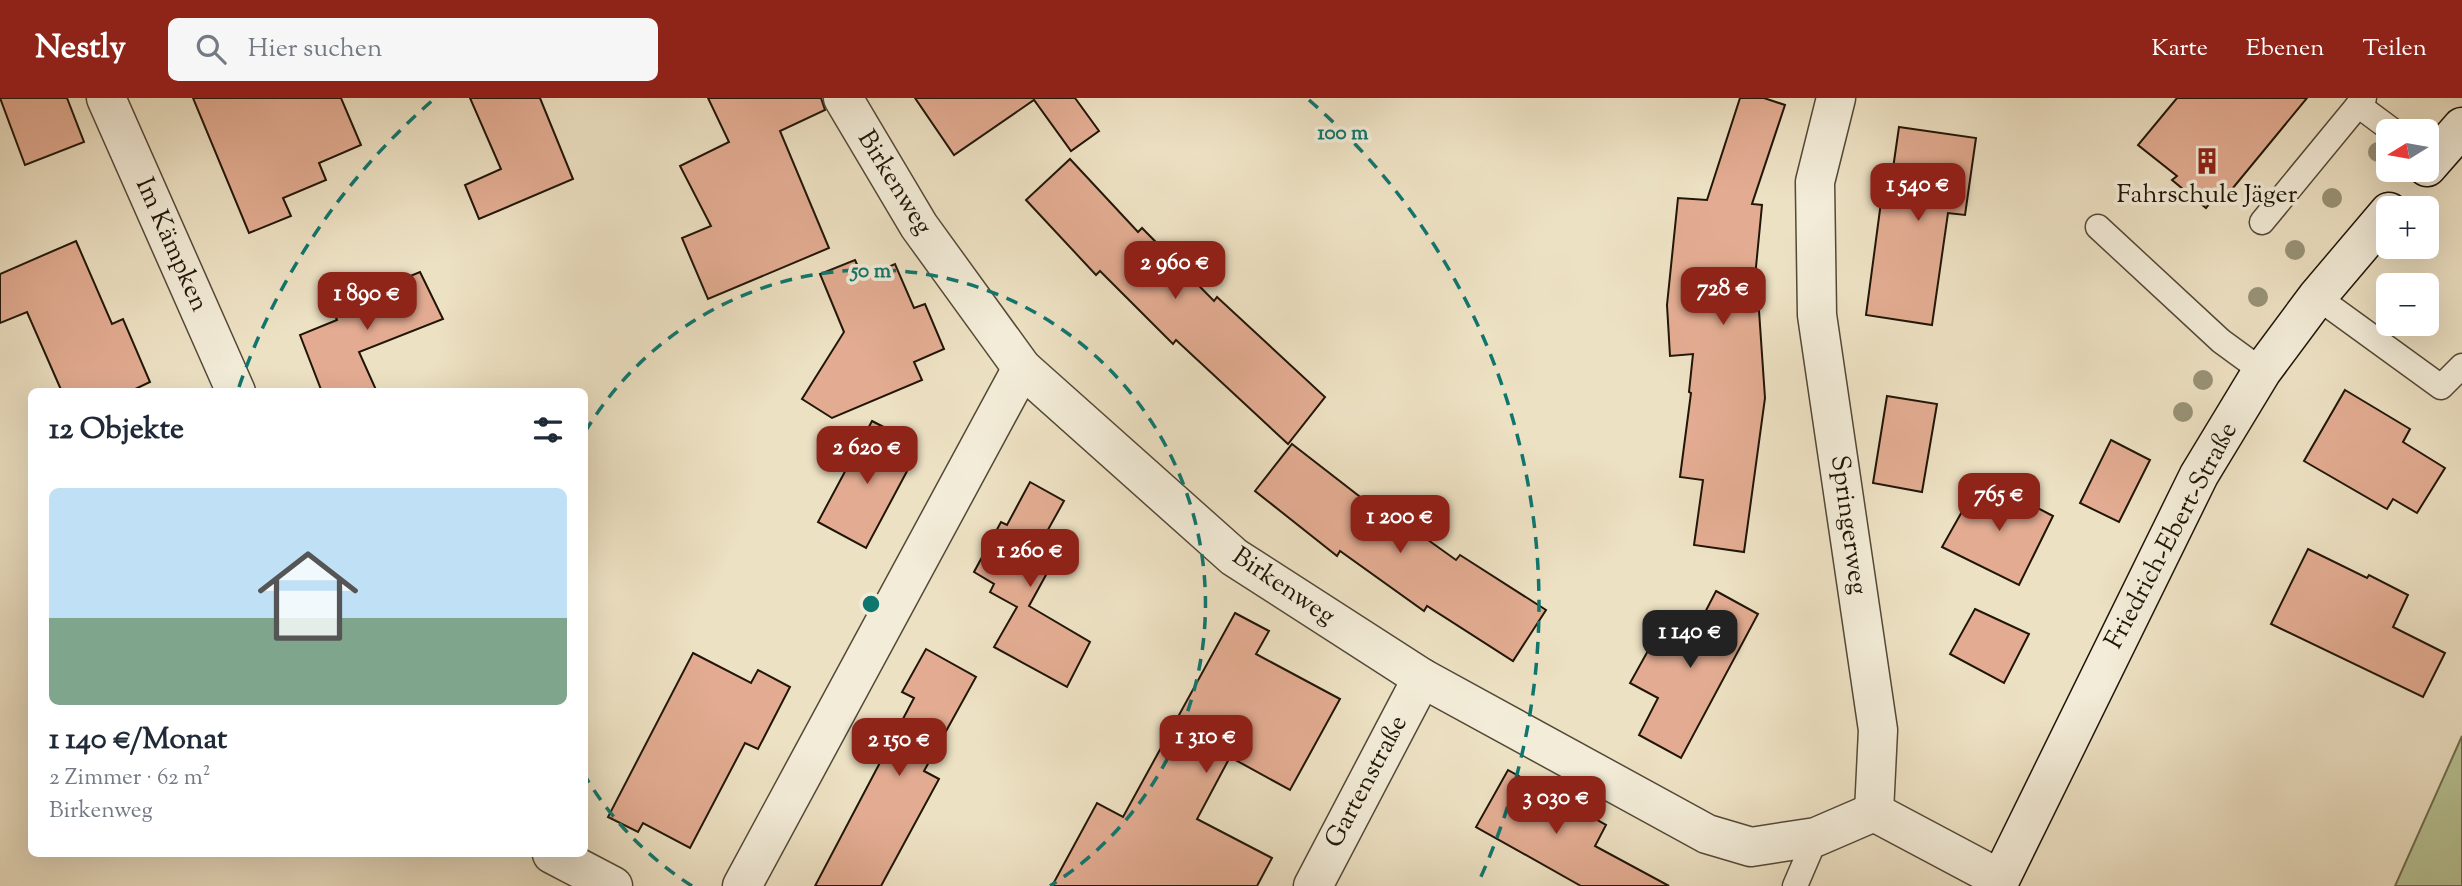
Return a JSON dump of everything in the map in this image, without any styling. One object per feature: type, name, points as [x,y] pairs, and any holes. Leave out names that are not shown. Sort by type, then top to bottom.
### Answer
[{"type":"street","name":"Im Kämpken","points":[[106,98],[234,388]]},
{"type":"street","name":"Birkenweg","points":[[843,98],[919,226],[1022,368],[1234,556],[1422,678],[1707,834],[1751,847],[1816,837],[1874,812]]},
{"type":"street","name":"Springerweg","points":[[1836,98],[1815,182],[1817,315],[1878,730],[1874,812]]},
{"type":"street","points":[[2440,150],[2462,127]]},
{"type":"street","points":[[2402,196],[2413,182]]},
{"type":"street","name":"Friedrich-Ebert-Straße","points":[[1998,883],[2199,475],[2262,371],[2317,297],[2376,227]]},
{"type":"street","points":[[742,886],[1022,368]]},
{"type":"street","name":"Gartenstraße","points":[[1313,886],[1422,678]]},
{"type":"street","points":[[1874,812],[1998,883]]},
{"type":"street","points":[[558,857],[613,886]]},
{"type":"lane","points":[[2262,222],[2361,102],[2380,119]]},
{"type":"lane","points":[[2098,227],[2221,341],[2262,371]]},
{"type":"lane","points":[[2317,297],[2441,387],[2462,366]]},
{"type":"lane","points":[[1795,886],[1816,837]]},
{"type":"green space","points":[[2462,736],[2462,886],[2395,886]]},
{"type":"building","points":[[0,98],[67,98],[84,142],[25,165]]},
{"type":"building","points":[[193,98],[341,98],[361,145],[319,163],[326,180],[283,198],[291,216],[249,233]]},
{"type":"building","points":[[470,98],[540,98],[573,179],[479,219],[465,185],[501,169]]},
{"type":"building","points":[[708,98],[821,98],[825,110],[780,131],[829,248],[708,299],[682,238],[711,226],[680,166],[729,142]]},
{"type":"building","points":[[915,98],[1075,98],[1099,131],[1071,151],[1034,100],[954,155]]},
{"type":"building","points":[[1740,98],[1764,98],[1785,105],[1752,204],[1762,205],[1756,267],[1765,398],[1744,552],[1694,545],[1703,480],[1680,477],[1691,393],[1693,354],[1670,356],[1667,305],[1678,198],[1707,200]]},
{"type":"building","name":"Fahrschule Jäger","points":[[2177,98],[2307,98],[2228,194],[2220,190],[2206,208],[2172,180],[2177,176],[2138,145]]},
{"type":"building","points":[[1899,127],[1976,138],[1965,215],[1948,213],[1932,325],[1866,315],[1881,202],[1888,203]]},
{"type":"building","points":[[1070,159],[1138,232],[1142,228],[1214,301],[1217,297],[1325,397],[1288,444],[1176,340],[1173,344],[1100,271],[1096,275],[1026,200]]},
{"type":"building","points":[[76,241],[112,324],[123,319],[150,382],[137,388],[60,388],[27,312],[0,323],[0,274]]},
{"type":"building","points":[[855,260],[863,278],[895,264],[914,308],[925,304],[944,349],[914,362],[922,380],[832,418],[802,399],[844,332],[820,274]]},
{"type":"building","points":[[420,272],[443,319],[359,352],[375,388],[320,388],[300,335],[337,320],[332,308]]},
{"type":"building","points":[[2345,390],[2410,429],[2403,442],[2445,468],[2417,513],[2393,499],[2387,509],[2304,461]]},
{"type":"building","points":[[1887,396],[1937,404],[1922,492],[1873,483]]},
{"type":"building","points":[[872,421],[905,438],[897,452],[913,460],[866,548],[818,522]]},
{"type":"building","points":[[2111,440],[2150,460],[2119,522],[2080,503]]},
{"type":"building","points":[[1292,444],[1372,506],[1375,502],[1456,560],[1460,555],[1546,610],[1513,661],[1427,606],[1424,611],[1340,551],[1337,556],[1255,491]]},
{"type":"building","points":[[1030,482],[1064,501],[1040,544],[1058,553],[1029,606],[1090,642],[1067,687],[994,647],[1017,607],[990,592],[994,584],[974,572],[1001,522],[1007,525]]},
{"type":"building","points":[[1977,485],[2002,499],[2007,492],[2053,516],[2019,585],[1942,547]]},
{"type":"building","points":[[2308,549],[2408,595],[2393,627],[2445,653],[2423,697],[2271,624]]},
{"type":"building","points":[[1716,591],[1758,614],[1681,758],[1639,735],[1658,698],[1630,683],[1669,613],[1697,628]]},
{"type":"building","points":[[1975,609],[2029,634],[2004,683],[1950,654]]},
{"type":"building","points":[[1235,613],[1269,631],[1256,654],[1340,699],[1290,790],[1230,757],[1197,819],[1272,858],[1257,886],[1052,886],[1097,803],[1123,817]]},
{"type":"building","points":[[926,649],[976,677],[924,771],[939,779],[881,886],[815,886],[914,698],[902,692]]},
{"type":"building","points":[[693,653],[751,683],[758,670],[790,687],[758,749],[745,743],[690,848],[643,823],[638,832],[608,817]]},
{"type":"building","points":[[1508,770],[1606,825],[1595,846],[1669,886],[1581,886],[1476,827]]},
{"type":"place","name":"Fahrschule Jäger","points":[[2207,161]]}]
